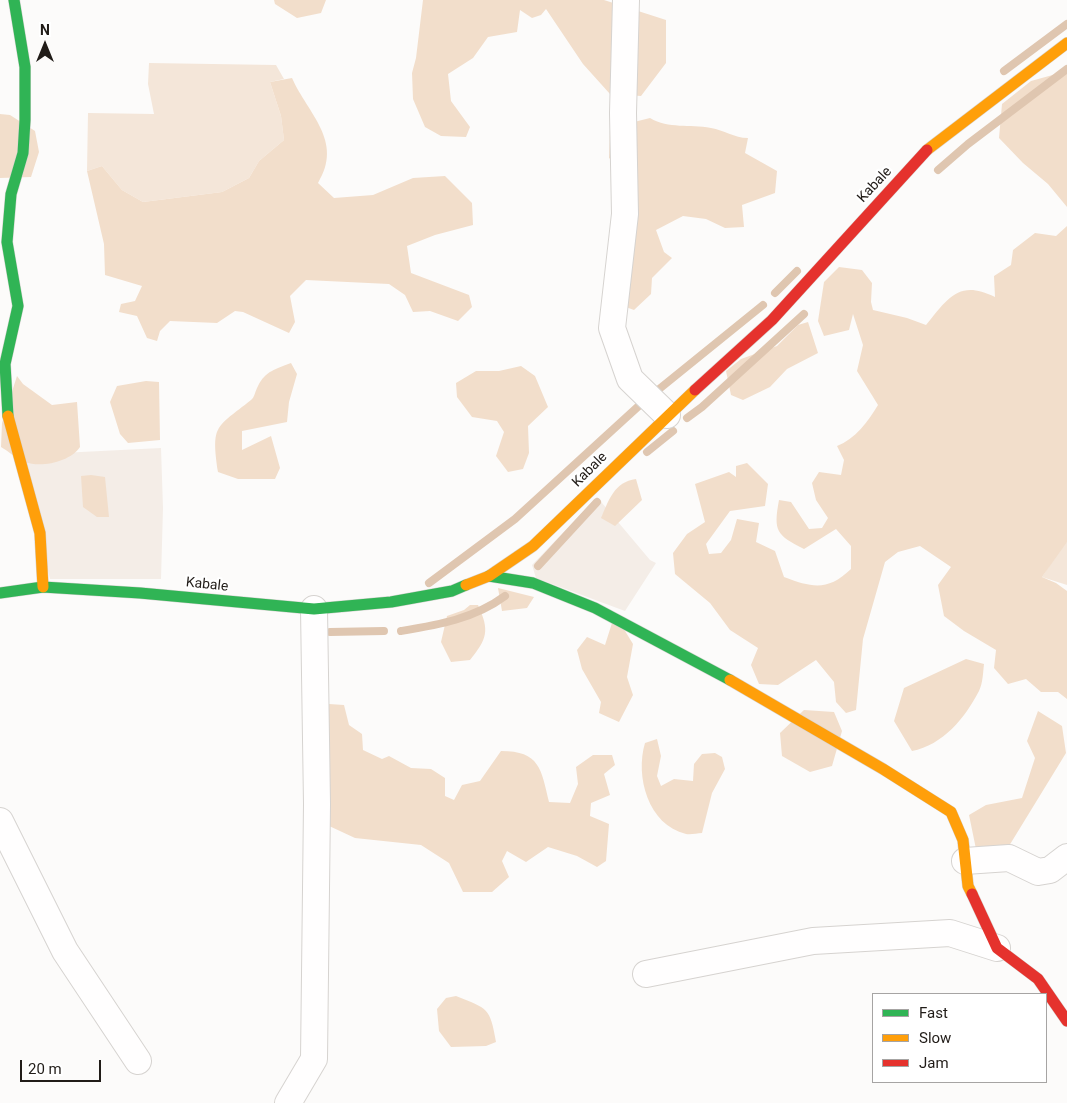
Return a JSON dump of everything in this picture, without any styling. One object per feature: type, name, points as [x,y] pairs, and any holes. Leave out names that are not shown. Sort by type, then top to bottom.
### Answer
[{"type":"street","points":[[14,0],[25,67],[25,120],[22,153],[6,193],[7,242],[18,306],[5,364],[8,419],[40,533],[43,587]]},
{"type":"street","points":[[626,0],[623,112],[625,214],[612,328],[630,379],[667,415]]},
{"type":"street","name":"Kabale","points":[[0,593],[43,587],[140,593],[314,609],[391,602],[452,591],[489,576],[534,546],[667,415],[772,320],[931,146],[1067,43]]},
{"type":"street","points":[[489,576],[533,583],[595,608],[672,647],[883,768],[951,812],[963,840],[968,886],[997,948]]},
{"type":"street","points":[[288,1103],[314,1059],[317,804],[314,609]]},
{"type":"street","points":[[0,821],[65,951],[138,1061]]},
{"type":"street","points":[[965,861],[1009,858],[1038,872],[1050,870],[1067,857]]},
{"type":"street","points":[[646,974],[813,941],[950,933],[997,948],[1038,979],[1067,1021]]},
{"type":"shaded area","points":[[274,0],[326,0],[321,13],[297,18],[275,4]]},
{"type":"shaded area","points":[[423,0],[604,0],[666,20],[666,63],[641,96],[610,94],[583,64],[546,9],[541,15],[532,18],[520,10],[517,32],[488,37],[473,58],[448,74],[451,101],[470,127],[466,137],[441,136],[425,127],[413,99],[412,73],[416,58]]},
{"type":"shaded area","points":[[149,63],[276,65],[284,79],[270,82],[281,116],[284,140],[259,161],[249,178],[222,192],[143,202],[122,190],[102,166],[87,171],[88,113],[154,114],[148,84]]},
{"type":"shaded area","points":[[1067,71],[1067,207],[1048,184],[1023,163],[999,138],[1002,104],[1031,81]]},
{"type":"shaded area","points":[[292,78],[321,128],[327,154],[325,168],[318,183],[334,198],[373,195],[413,178],[445,176],[472,203],[473,225],[435,235],[407,246],[411,273],[469,295],[472,307],[458,321],[430,311],[413,312],[405,295],[389,284],[306,280],[290,296],[295,322],[289,333],[243,312],[235,311],[217,323],[170,321],[160,331],[157,341],[147,338],[137,316],[119,312],[121,304],[135,301],[142,286],[105,275],[104,244],[87,171],[102,166],[122,190],[143,202],[222,192],[249,178],[259,161],[284,140],[281,116],[270,82]]},
{"type":"shaded area","points":[[0,114],[10,115],[35,131],[39,152],[31,177],[0,178]]},
{"type":"shaded area","points":[[650,118],[664,124],[711,128],[738,137],[748,138],[745,153],[777,171],[775,193],[742,205],[744,227],[725,228],[706,219],[683,216],[656,230],[664,252],[672,258],[652,278],[651,294],[634,310],[623,306],[632,218],[638,181],[609,158],[610,128]]},
{"type":"shaded area","points":[[1067,226],[1067,542],[1042,577],[1056,583],[1067,591],[1067,699],[1058,692],[1041,692],[1026,679],[1008,684],[994,668],[996,650],[964,631],[944,616],[938,585],[951,567],[920,546],[898,552],[885,562],[863,639],[856,710],[846,713],[836,702],[834,682],[816,660],[778,685],[759,684],[751,665],[758,648],[730,630],[710,603],[675,574],[673,553],[687,534],[705,522],[695,484],[729,472],[736,477],[736,466],[747,463],[768,484],[765,506],[730,511],[706,544],[709,554],[721,553],[731,540],[737,519],[759,523],[756,542],[775,551],[784,577],[812,585],[820,585],[835,581],[851,569],[851,546],[836,529],[804,549],[783,536],[777,526],[779,500],[791,502],[809,529],[822,528],[828,518],[816,500],[812,483],[819,472],[841,475],[844,460],[837,446],[850,439],[860,429],[878,405],[857,371],[863,345],[853,314],[849,330],[824,336],[818,321],[824,282],[839,267],[862,270],[872,283],[871,302],[873,310],[907,318],[926,325],[955,294],[972,290],[995,297],[994,276],[1011,265],[1013,250],[1035,233],[1056,236]]},
{"type":"shaded area","points":[[808,322],[818,353],[787,369],[770,387],[743,400],[731,395],[726,371],[741,359],[777,346],[798,325]]},
{"type":"shaded area","points":[[291,363],[297,374],[289,402],[287,422],[242,431],[242,450],[271,436],[280,468],[275,479],[238,479],[218,472],[215,444],[216,436],[223,422],[252,399],[264,377],[272,371]]},
{"type":"shaded area","points":[[521,366],[535,376],[548,407],[528,426],[529,453],[523,469],[508,472],[496,456],[504,432],[497,421],[472,417],[457,397],[456,383],[476,371],[499,371]]},
{"type":"shaded area","points":[[17,376],[23,384],[52,405],[77,402],[80,447],[69,457],[47,464],[32,464],[22,461],[1,447],[2,423]]},
{"type":"shaded area","points":[[146,381],[159,382],[160,440],[128,443],[120,434],[110,402],[117,386]]},
{"type":"shaded area","points":[[161,448],[163,508],[161,579],[50,579],[21,455]]},
{"type":"shaded area","points":[[81,476],[105,477],[109,517],[97,517],[83,507]]},
{"type":"shaded area","points":[[636,479],[642,500],[615,526],[601,518],[617,488]]},
{"type":"shaded area","points":[[597,497],[650,560],[656,563],[625,611],[536,578],[532,565]]},
{"type":"shaded area","points":[[1067,542],[1067,585],[1042,577],[1064,543]]},
{"type":"shaded area","points":[[498,588],[534,597],[527,608],[502,611]]},
{"type":"shaded area","points":[[470,605],[478,605],[482,614],[485,628],[483,640],[470,660],[451,662],[441,642],[447,616],[464,610]]},
{"type":"shaded area","points":[[612,623],[622,626],[633,644],[627,677],[633,695],[619,722],[599,713],[601,702],[582,669],[577,650],[587,637],[605,645]]},
{"type":"shaded area","points":[[966,659],[984,664],[983,678],[979,691],[967,711],[952,729],[934,743],[912,751],[894,721],[904,688]]},
{"type":"shaded area","points":[[329,704],[344,705],[349,725],[362,734],[363,750],[382,759],[389,756],[411,768],[431,769],[445,778],[445,796],[454,800],[462,785],[480,781],[501,751],[524,754],[531,758],[541,771],[549,802],[570,803],[578,784],[576,767],[593,755],[612,755],[615,765],[604,774],[610,795],[591,803],[590,816],[609,824],[606,861],[597,867],[577,856],[548,847],[526,862],[507,851],[502,861],[509,877],[492,892],[463,892],[449,863],[421,845],[355,838],[327,825],[318,710]]},
{"type":"shaded area","points":[[804,710],[834,712],[842,731],[832,766],[810,772],[782,756],[780,733]]},
{"type":"shaded area","points":[[1038,711],[1062,726],[1066,753],[1009,846],[976,849],[969,815],[986,805],[1022,798],[1035,758],[1027,741]]},
{"type":"shaded area","points":[[657,739],[661,756],[657,776],[661,786],[674,779],[693,781],[694,764],[702,754],[715,753],[722,757],[725,769],[712,793],[702,833],[686,834],[673,829],[662,821],[654,810],[644,784],[642,756],[645,743]]},
{"type":"shaded area","points":[[456,996],[486,1011],[492,1022],[496,1042],[486,1046],[451,1047],[439,1031],[437,1009],[446,998]]},
{"type":"waterway","points":[[1004,71],[1067,24]]},
{"type":"waterway","points":[[938,170],[968,144],[1067,69]]},
{"type":"waterway","points":[[775,293],[797,271]]},
{"type":"waterway","points":[[653,394],[763,305]]},
{"type":"waterway","points":[[687,418],[702,407],[804,314]]},
{"type":"waterway","points":[[429,583],[515,519],[642,403]]},
{"type":"waterway","points":[[647,452],[673,431]]},
{"type":"waterway","points":[[538,566],[597,502]]},
{"type":"waterway","points":[[401,631],[468,616],[505,596]]},
{"type":"waterway","points":[[330,632],[384,631]]},
{"type":"traffic: fast","points":[[8,416],[5,364],[18,306],[7,242],[11,194],[23,153],[25,120],[25,67],[14,0]]},
{"type":"traffic: fast","points":[[489,576],[533,583],[595,608],[730,680]]},
{"type":"traffic: fast","points":[[0,593],[43,587],[140,593],[314,609],[391,602],[452,591],[466,585]]},
{"type":"traffic: slow","points":[[927,150],[1067,43]]},
{"type":"traffic: slow","points":[[466,585],[489,576],[533,546],[695,390]]},
{"type":"traffic: slow","points":[[8,416],[40,533],[43,587]]},
{"type":"traffic: slow","points":[[730,680],[883,769],[951,812],[963,840],[968,886],[972,894]]},
{"type":"traffic: jam","points":[[695,390],[772,320],[927,150]]},
{"type":"traffic: jam","points":[[972,894],[997,948],[1038,979],[1067,1021]]}]
